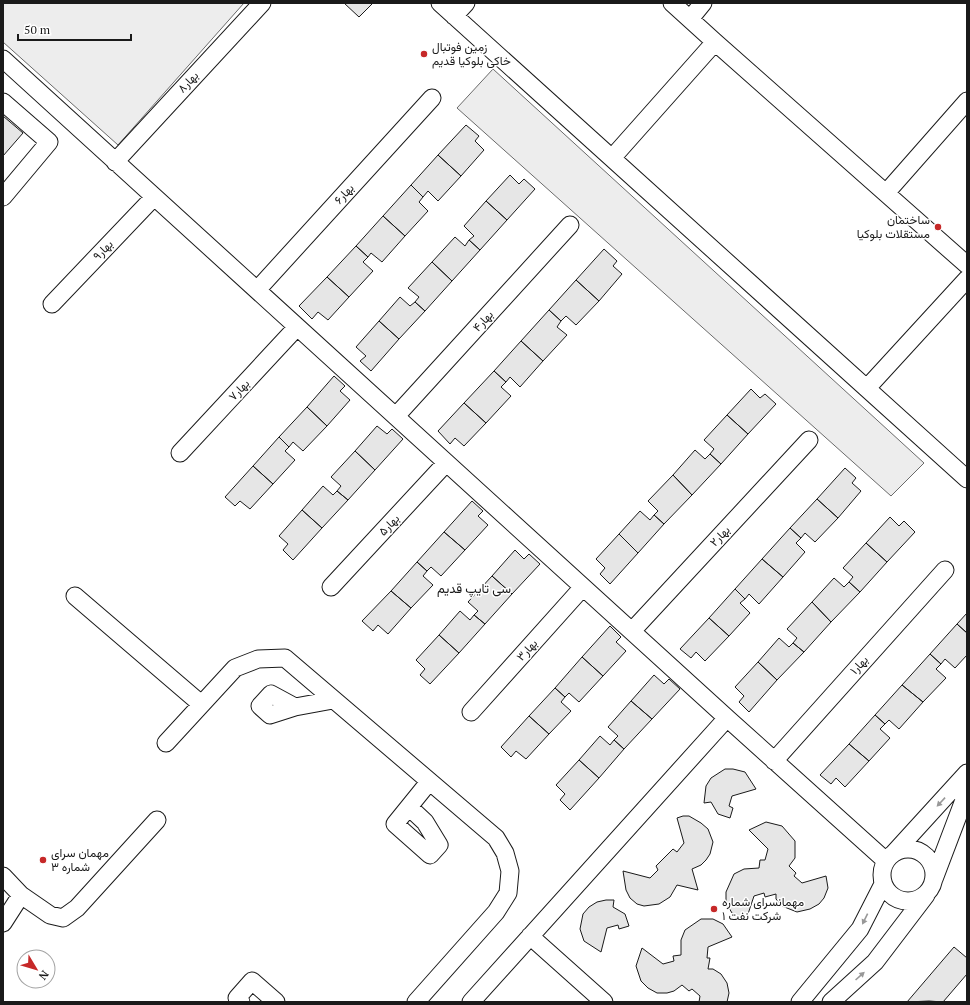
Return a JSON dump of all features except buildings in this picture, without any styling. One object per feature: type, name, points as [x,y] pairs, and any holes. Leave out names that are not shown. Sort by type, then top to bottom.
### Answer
[{"type":"street","name":"بهار۸","points":[[115,162],[262,3]]},
{"type":"street","points":[[440,3],[967,479]]},
{"type":"street","points":[[454,16],[466,3]]},
{"type":"street","points":[[672,3],[967,265]]},
{"type":"street","points":[[690,18],[703,3]]},
{"type":"street","points":[[612,158],[715,42]]},
{"type":"street","points":[[3,59],[774,761],[890,857]]},
{"type":"street","name":"بهار۶","points":[[257,290],[432,98]]},
{"type":"street","points":[[886,193],[967,101]]},
{"type":"street","points":[[3,102],[49,142],[3,197]]},
{"type":"street","name":"بهار۹","points":[[52,304],[154,197]]},
{"type":"street","name":"بهار۴","points":[[396,416],[570,225]]},
{"type":"street","points":[[867,388],[967,279]]},
{"type":"street","name":"بهار۷","points":[[180,453],[297,327]]},
{"type":"street","name":"بهار۲","points":[[632,631],[809,440]]},
{"type":"street","name":"بهار۵","points":[[331,587],[446,462]]},
{"type":"street","name":"بهار۱","points":[[774,761],[945,570]]},
{"type":"street","name":"بهار۳","points":[[471,712],[583,587]]},
{"type":"street","points":[[75,596],[201,704]]},
{"type":"street","points":[[166,743],[235,668],[252,661],[274,657],[285,658],[496,838],[505,853],[510,871],[508,893],[496,912],[416,1002]]},
{"type":"street","points":[[295,707],[333,700]]},
{"type":"street","points":[[471,1002],[727,718]]},
{"type":"street","points":[[967,773],[890,857],[882,872],[883,884],[889,894],[899,900],[910,902],[922,898],[932,884],[967,792]]},
{"type":"street","points":[[409,807],[429,782]]},
{"type":"street","points":[[3,876],[21,896],[50,915],[63,918],[77,908],[157,820]]},
{"type":"street","points":[[831,1002],[875,962],[932,884],[933,867],[927,857],[922,853],[917,850],[905,849],[890,857]]},
{"type":"street","points":[[800,1002],[860,929],[883,884]]},
{"type":"street","points":[[3,923],[21,896]]},
{"type":"street","points":[[530,936],[604,1002]]},
{"type":"street","points":[[241,1002],[237,998],[252,981],[276,1002]]},
{"type":"shaded area","points":[[3,3],[244,3],[118,145],[3,42]]},
{"type":"shaded area","points":[[493,69],[924,463],[891,496],[457,108]]},
{"type":"place","name":"زمین فوتبال خاکی بلوکیا قدیم","points":[[424,54]]},
{"type":"place","name":"ساختمان مستقلات بلوکیا","points":[[938,227]]},
{"type":"place","name":"مهمان سرای شماره ۳","points":[[43,860]]},
{"type":"place","name":"مهمانسرای شماره ۱ شرکت نفت","points":[[714,909]]},
{"type":"district","name":"سی تایپ قدیم","points":[[474,588]]}]
